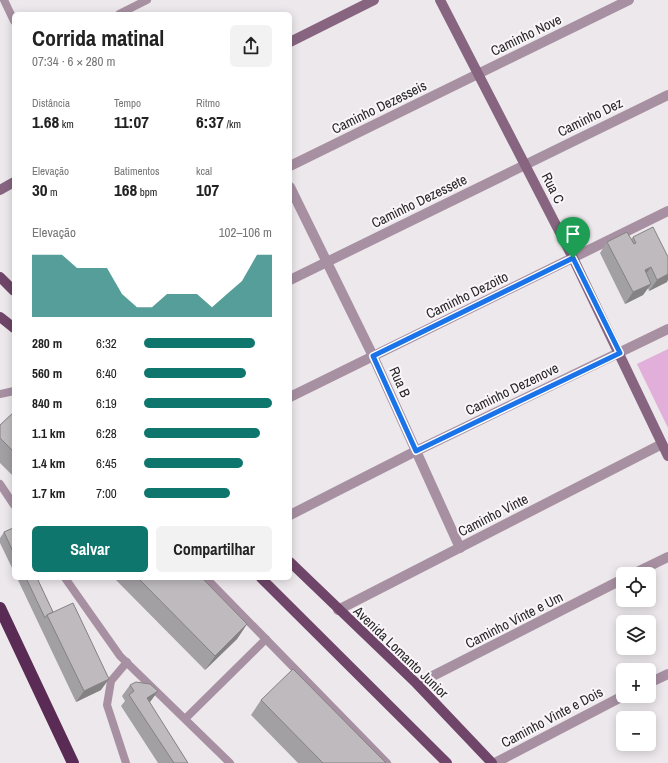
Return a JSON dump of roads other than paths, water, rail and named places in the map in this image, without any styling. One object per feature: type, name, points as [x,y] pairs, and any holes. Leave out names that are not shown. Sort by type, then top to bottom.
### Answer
[{"type":"highway","points":[[0,608],[73,763]]},
{"type":"main road","points":[[0,277],[12,289]]},
{"type":"main road","points":[[0,317],[12,326]]},
{"type":"main road","name":"Avenida Lomanto Junior","points":[[292,564],[416,684],[492,763]]},
{"type":"main road","points":[[262,580],[447,763]]},
{"type":"street","points":[[292,41],[374,0]]},
{"type":"street","name":"Rua C","points":[[440,0],[573,258],[620,353],[668,456]]},
{"type":"street","name":"Caminho Nove","points":[[479,74],[629,0]]},
{"type":"street","name":"Caminho Dezesseis","points":[[292,165],[479,74]]},
{"type":"street","name":"Caminho Dez","points":[[525,165],[668,95]]},
{"type":"street","name":"Caminho Dezessete","points":[[292,279],[525,165]]},
{"type":"street","points":[[0,190],[12,183]]},
{"type":"street","name":"Rua B","points":[[292,191],[373,356],[460,548]]},
{"type":"street","name":"Caminho Dezoito","points":[[292,396],[668,211]]},
{"type":"street","name":"Caminho Dezenove","points":[[292,514],[416,451],[668,329]]},
{"type":"street","name":"Caminho Vinte","points":[[338,610],[662,444]]},
{"type":"street","points":[[647,567],[668,557]]},
{"type":"street","name":"Caminho Vinte e Um","points":[[416,684],[616,583]]},
{"type":"street","points":[[656,680],[668,674]]},
{"type":"street","name":"Caminho Vinte e Dois","points":[[495,763],[616,700]]},
{"type":"lane","points":[[4,0],[12,17]]},
{"type":"lane","points":[[123,12],[147,0]]},
{"type":"lane","points":[[0,394],[12,391]]},
{"type":"lane","points":[[0,484],[12,502]]},
{"type":"lane","points":[[66,580],[108,640],[127,662],[186,718],[230,763]]},
{"type":"lane","points":[[208,580],[387,763]]},
{"type":"lane","points":[[186,718],[266,639]]},
{"type":"lane","points":[[126,763],[107,705],[111,681],[127,662]]}]
